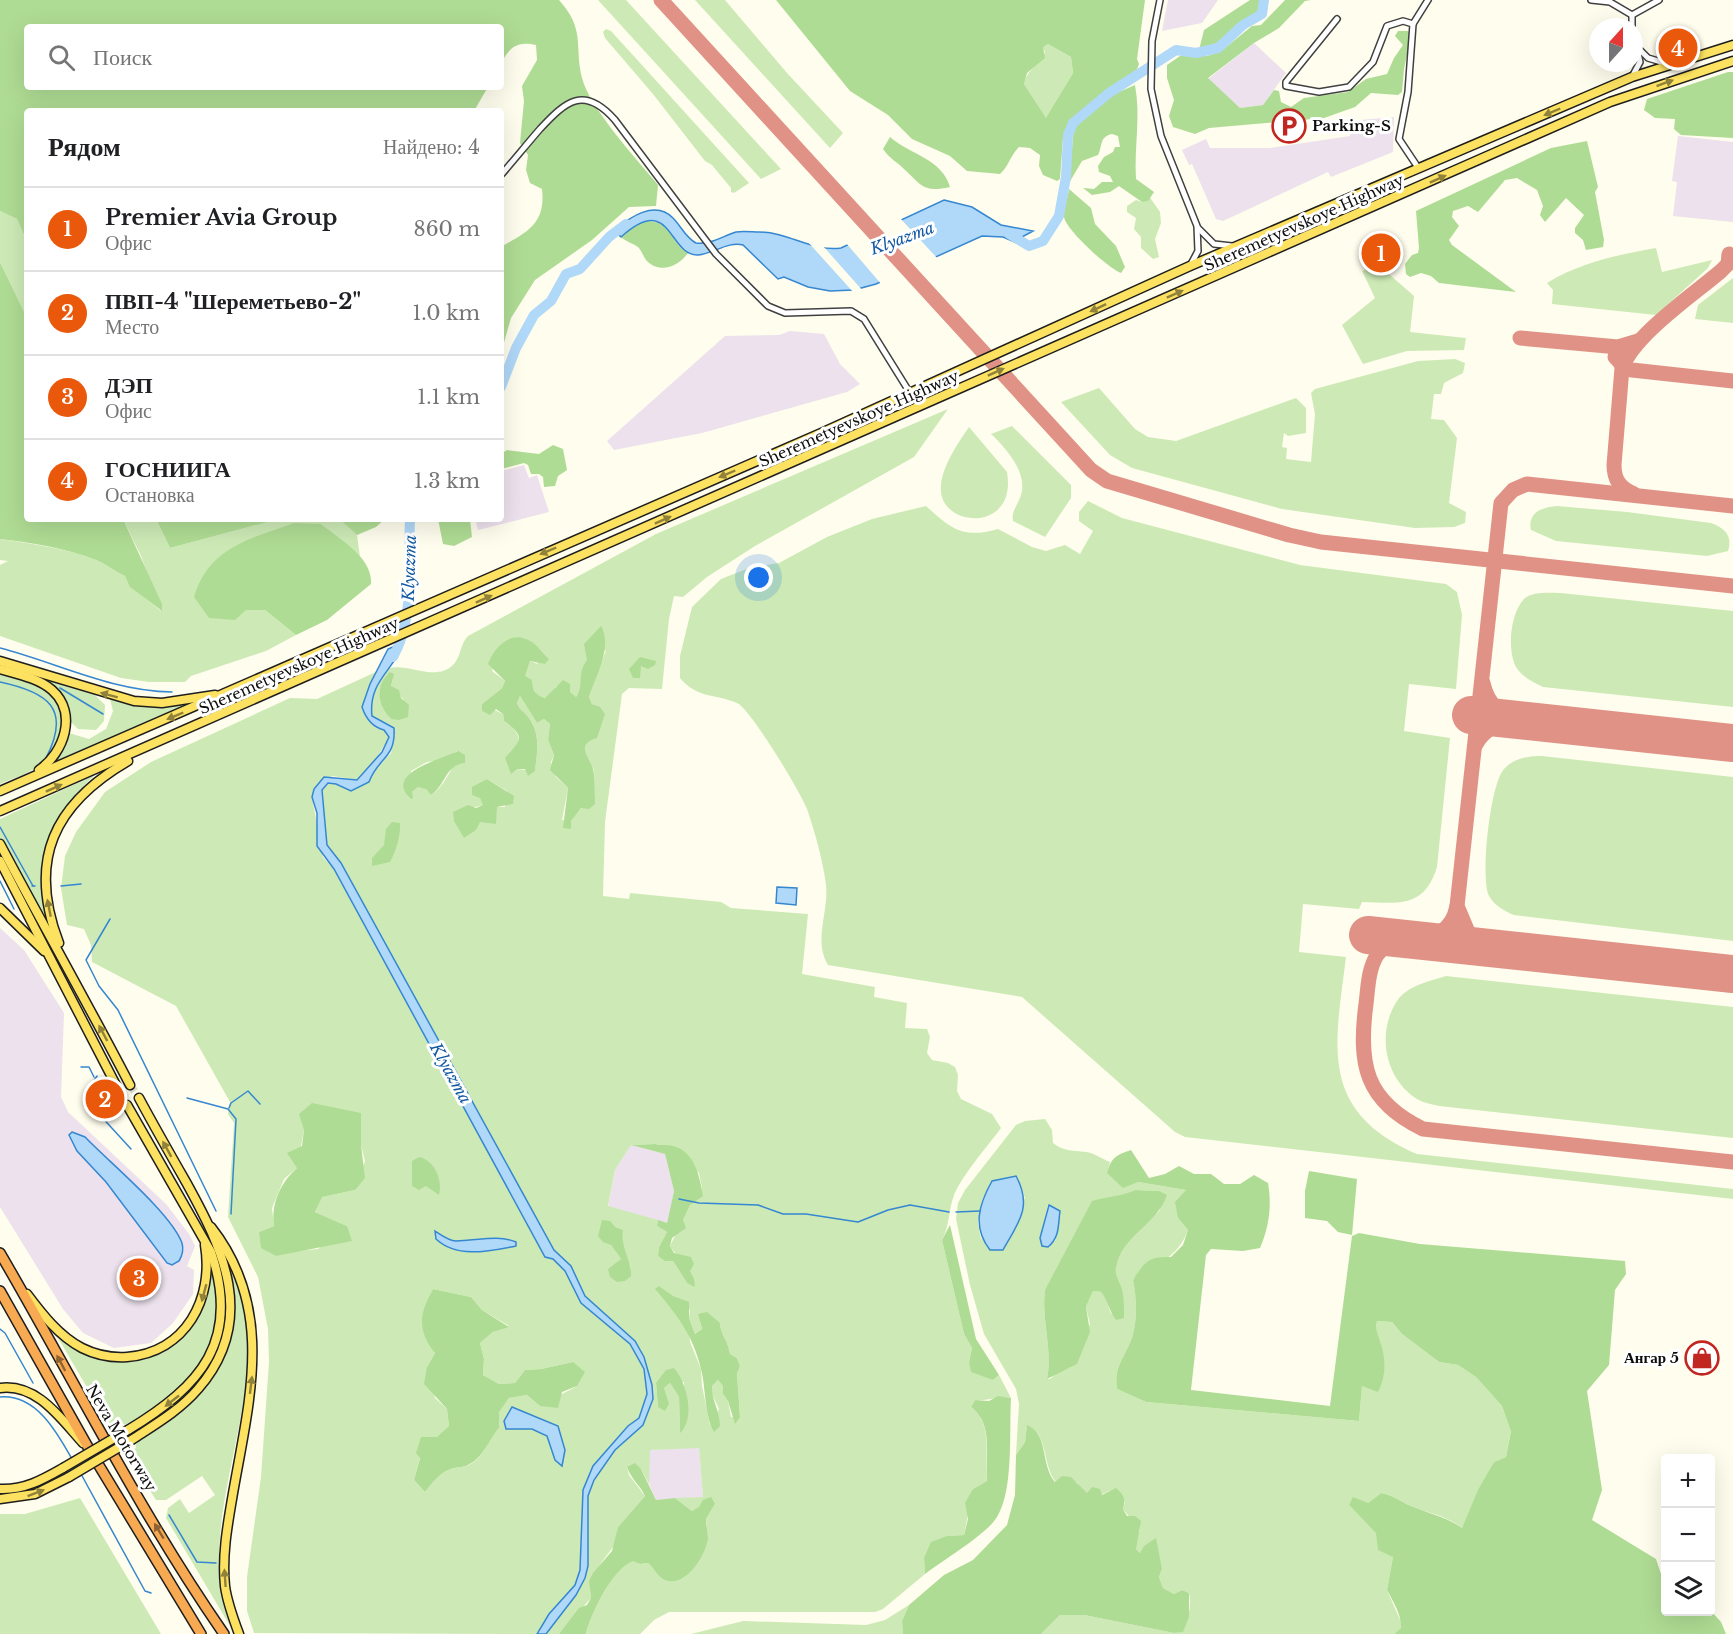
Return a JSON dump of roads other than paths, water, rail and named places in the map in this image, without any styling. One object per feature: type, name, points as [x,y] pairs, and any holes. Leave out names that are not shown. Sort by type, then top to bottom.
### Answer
[{"type":"highway","name":"Neva Motorway","points":[[0,1252],[76,1390],[199,1598],[224,1634]]},
{"type":"highway","name":"Neva Motorway","points":[[0,1292],[89,1449],[201,1634]]},
{"type":"main road","name":"Sheremetyevskoye Highway","points":[[0,791],[819,434],[1190,266],[1632,77],[1733,45]]},
{"type":"main road","name":"Sheremetyevskoye Highway","points":[[0,811],[1610,102],[1733,61]]},
{"type":"main road","points":[[0,661],[134,701],[162,703],[229,693]]},
{"type":"main road","points":[[0,669],[32,679],[52,690],[61,703],[65,717],[65,731],[58,751],[47,765],[20,783]]},
{"type":"main road","points":[[67,963],[54,930],[46,894],[47,864],[56,832],[64,816],[89,787],[157,743]]},
{"type":"main road","points":[[0,844],[40,921],[67,963],[130,1085]]},
{"type":"main road","points":[[0,861],[119,1091]]},
{"type":"main road","points":[[0,908],[14,919],[53,960]]},
{"type":"main road","points":[[0,1499],[35,1494],[69,1477],[133,1438],[188,1400],[208,1377],[220,1353],[230,1314],[230,1287],[225,1260],[211,1227],[139,1098]]},
{"type":"main road","points":[[0,1489],[20,1489],[31,1485],[128,1430],[182,1393],[200,1372],[212,1349],[218,1330],[220,1288],[218,1274],[203,1235],[127,1105]]},
{"type":"main road","points":[[211,1227],[226,1246],[243,1283],[253,1344],[250,1391],[225,1537],[225,1587],[239,1634]]},
{"type":"main road","points":[[16,1280],[41,1312],[67,1338],[83,1349],[103,1356],[135,1356],[149,1353],[179,1336],[198,1311],[207,1281],[203,1235]]},
{"type":"main road","points":[[0,1388],[26,1390],[42,1400],[89,1449]]},
{"type":"street","points":[[1160,0],[1151,54],[1151,89],[1161,136],[1197,226],[1198,251],[1190,266]]},
{"type":"street","points":[[1419,169],[1400,139],[1408,92],[1413,24],[1428,0]]},
{"type":"street","points":[[1591,0],[1610,2],[1632,15],[1659,0]]},
{"type":"street","points":[[1337,19],[1286,82],[1286,86],[1319,92],[1349,87],[1373,62],[1387,26],[1403,21],[1413,24]]},
{"type":"street","points":[[1643,53],[1648,58],[1668,64]]},
{"type":"street","points":[[1632,77],[1635,72]]},
{"type":"street","points":[[1605,88],[1612,88],[1616,94],[1610,102]]},
{"type":"street","points":[[504,172],[562,106],[572,101],[590,101],[598,104],[615,120],[716,254],[768,306],[785,313],[852,311],[864,319],[910,393]]},
{"type":"street","points":[[1197,226],[1214,244],[1237,246]]},
{"type":"street","points":[[819,434],[815,443],[819,448],[826,448]]},
{"type":"water","points":[[944,200],[972,207],[1001,225],[1033,231],[1020,238],[1017,243],[1003,237],[982,236],[876,284],[854,290],[830,291],[808,287],[784,277],[778,279],[743,245],[726,246],[698,255],[688,253],[660,223],[650,221],[638,225],[621,237],[614,230],[642,212],[658,210],[673,218],[686,235],[696,243],[711,241],[736,232],[759,232],[780,235],[820,247],[841,248]]},
{"type":"water","points":[[404,642],[378,685],[372,704],[372,716],[394,728],[392,746],[369,782],[351,791],[328,783],[322,790],[327,845],[341,863],[554,1250],[571,1266],[585,1296],[635,1341],[644,1357],[652,1385],[653,1399],[643,1425],[615,1450],[594,1480],[588,1496],[588,1566],[585,1578],[576,1595],[546,1634],[537,1634],[549,1614],[575,1585],[580,1570],[583,1490],[593,1466],[628,1426],[639,1418],[647,1394],[644,1369],[630,1344],[581,1303],[565,1271],[553,1259],[545,1257],[334,869],[317,846],[317,813],[312,797],[314,789],[324,777],[357,780],[382,752],[389,737],[384,730],[370,722],[362,707],[370,684],[388,649]]},
{"type":"water","points":[[777,887],[797,888],[796,905],[776,903]]},
{"type":"water","points":[[72,1132],[85,1137],[166,1217],[182,1243],[183,1248],[179,1261],[172,1265],[167,1263],[106,1182],[77,1151],[69,1135]]},
{"type":"water","points":[[1016,1176],[1023,1197],[1022,1214],[1003,1250],[990,1250],[984,1241],[979,1224],[984,1198],[992,1181]]},
{"type":"water","points":[[1049,1205],[1060,1211],[1057,1235],[1048,1247],[1042,1246],[1040,1238]]},
{"type":"water","points":[[435,1231],[453,1241],[502,1238],[516,1242],[516,1246],[485,1251],[464,1251],[444,1245],[436,1239]]},
{"type":"water","points":[[512,1407],[558,1426],[565,1450],[562,1466],[555,1460],[547,1436],[532,1429],[506,1429],[504,1421]]},
{"type":"waterway","name":"Klyazma","points":[[1009,234],[1029,246],[1043,241],[1059,216],[1066,177],[1068,135],[1073,123],[1109,93],[1176,50],[1196,53],[1218,48],[1243,25],[1262,14],[1264,0]]},
{"type":"waterway","name":"Klyazma","points":[[504,379],[516,348],[534,315],[551,301],[566,274],[580,269],[609,237],[626,224]]},
{"type":"waterway","name":"Klyazma","points":[[393,657],[400,642],[408,608],[410,522]]},
{"type":"waterway","points":[[0,648],[106,682],[172,692]]},
{"type":"waterway","points":[[0,682],[31,691],[50,705],[55,715],[56,726],[46,758]]},
{"type":"waterway","points":[[60,688],[103,714]]},
{"type":"waterway","points":[[0,827],[33,886]]},
{"type":"waterway","points":[[0,881],[14,909]]},
{"type":"waterway","points":[[61,886],[81,884]]},
{"type":"waterway","points":[[110,919],[86,960],[99,986],[118,1010],[216,1211]]},
{"type":"waterway","points":[[81,1067],[89,1067],[94,1077]]},
{"type":"waterway","points":[[97,1076],[86,1092],[99,1114],[131,1149]]},
{"type":"waterway","points":[[229,1108],[231,1103],[248,1091],[260,1104]]},
{"type":"waterway","points":[[187,1098],[228,1109],[236,1119],[231,1214]]},
{"type":"waterway","points":[[679,1199],[699,1203],[758,1205],[783,1214],[806,1214],[858,1222],[888,1210],[910,1205],[949,1212]]},
{"type":"waterway","points":[[956,1212],[980,1211]]},
{"type":"waterway","points":[[0,1329],[5,1333],[33,1383]]},
{"type":"waterway","points":[[0,1397],[13,1398],[35,1408],[52,1427],[72,1459]]},
{"type":"waterway","points":[[81,1474],[145,1591],[151,1593]]},
{"type":"waterway","points":[[169,1515],[197,1562],[216,1563]]},
{"type":"tunnel","points":[[130,1085],[139,1098]]},
{"type":"place","name":"ГОСНИИГА","points":[[1678,48]]},
{"type":"place","name":"Parking-S","points":[[1289,126]]},
{"type":"place","name":"Premier Avia Group","points":[[1381,253]]},
{"type":"place","name":"ПВП-4 \"Шереметьево-2\"","points":[[105,1099]]},
{"type":"place","name":"ДЭП","points":[[139,1278]]},
{"type":"place","name":"Ангар 5","points":[[1702,1358]]}]
